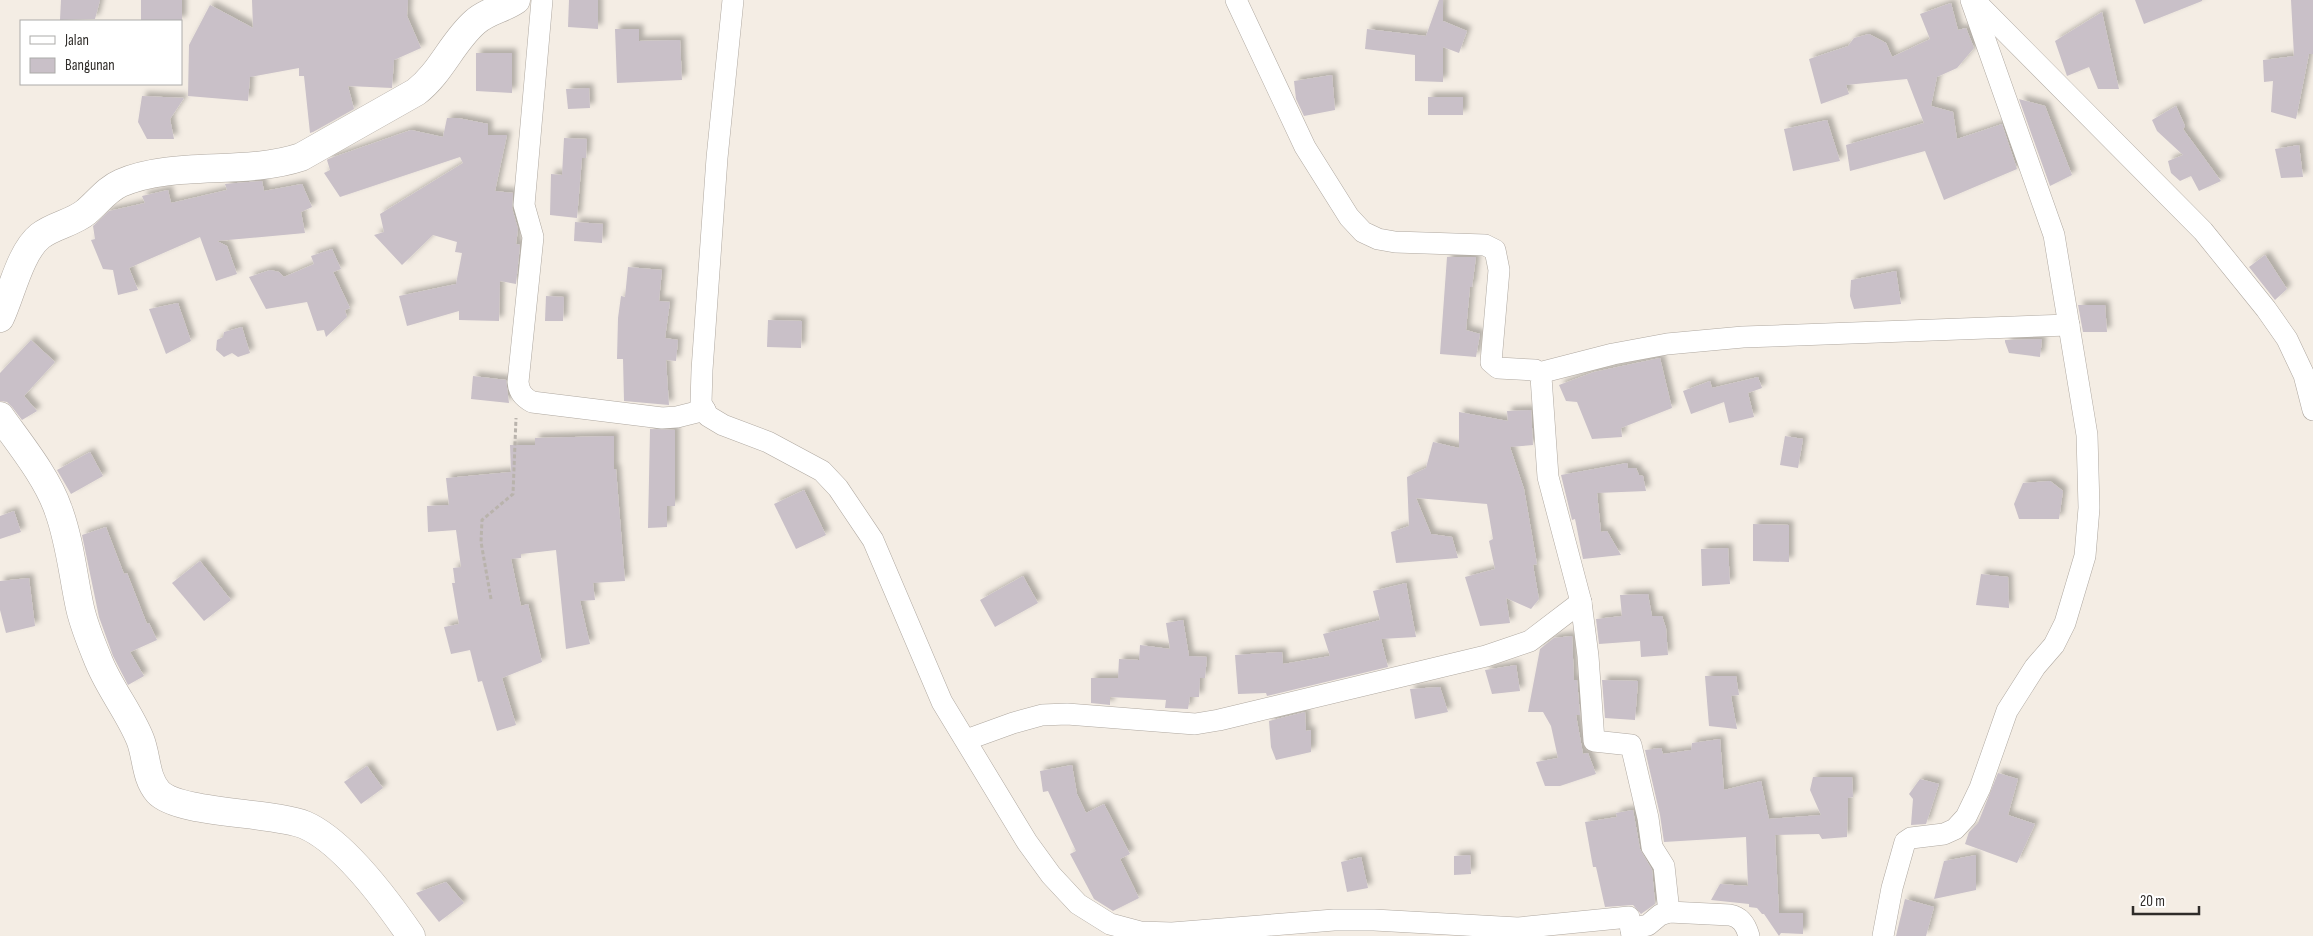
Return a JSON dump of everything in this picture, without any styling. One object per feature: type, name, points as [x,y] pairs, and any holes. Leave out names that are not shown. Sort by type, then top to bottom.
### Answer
[{"type":"street","points":[[0,318],[26,255],[38,237],[86,212],[98,199],[120,183],[149,173],[283,163],[309,153],[416,92],[428,83],[476,21],[490,11],[516,0]]},
{"type":"street","points":[[542,0],[524,205],[534,237],[518,382],[519,391],[524,398],[532,402],[669,418],[705,410]]},
{"type":"street","points":[[733,0],[717,158],[701,403],[708,416],[723,426],[768,442],[822,471],[838,488],[873,540],[942,702],[1027,842],[1051,875],[1078,904],[1110,924],[1140,932],[1164,933],[1334,920],[1374,920],[1518,928],[1629,916],[1632,933],[1648,925],[1660,915],[1669,912],[1734,915],[1743,921],[1749,936]]},
{"type":"street","points":[[1236,0],[1304,146],[1349,217],[1363,232],[1378,239],[1395,242],[1485,246],[1495,250],[1499,270],[1491,362],[1498,368],[1535,370],[1539,373],[1613,354],[1667,344],[1743,337],[2069,325]]},
{"type":"street","points":[[1884,936],[1892,888],[1905,842],[1911,838],[1944,834],[1956,829],[1966,817],[1980,788],[2008,711],[2034,667],[2054,645],[2065,623],[2085,556],[2089,508],[2087,435],[2050,219],[1973,0]]},
{"type":"street","points":[[1973,0],[2203,231],[2266,309],[2287,339],[2304,375],[2313,410]]},
{"type":"street","points":[[1539,373],[1548,477],[1581,602],[1588,656],[1594,741],[1632,745],[1652,846],[1664,866],[1669,912]]},
{"type":"street","points":[[0,416],[45,483],[58,508],[81,611],[87,628],[100,664],[140,740],[149,777],[159,793],[169,800],[214,810],[269,817],[304,825],[326,837],[380,891],[411,936]]},
{"type":"street","points":[[966,740],[1042,715],[1067,714],[1195,724],[1219,720],[1486,656],[1530,641],[1581,602]]},
{"type":"path","points":[[491,599],[482,542],[482,520],[513,494],[518,382]]},
{"type":"building","points":[[61,0],[100,0],[95,19],[60,20]]},
{"type":"building","points":[[141,0],[182,0],[182,20],[141,20]]},
{"type":"building","points":[[252,0],[408,0],[407,16],[421,48],[394,60],[392,88],[348,86],[354,109],[310,133],[304,76],[299,76],[299,68],[250,77],[248,101],[188,96],[189,45],[210,5],[253,28]]},
{"type":"building","points":[[569,0],[598,0],[598,29],[568,27]]},
{"type":"building","points":[[1439,0],[1443,0],[1443,21],[1467,31],[1459,53],[1443,47],[1443,82],[1415,81],[1415,55],[1365,49],[1367,29],[1426,36]]},
{"type":"building","points":[[2135,0],[2202,0],[2202,1],[2144,24]]},
{"type":"building","points":[[2291,0],[2313,0],[2313,54],[2309,54],[2296,119],[2271,112],[2273,81],[2264,82],[2263,60],[2294,56]]},
{"type":"building","points":[[1951,3],[1958,30],[1966,28],[1974,48],[1957,68],[1937,77],[1931,106],[1953,112],[1957,139],[2002,124],[2017,169],[1944,200],[1925,151],[1850,171],[1846,145],[1924,123],[1907,79],[1846,85],[1849,94],[1821,104],[1809,59],[1848,46],[1854,38],[1869,34],[1886,43],[1892,57],[1930,39],[1920,14]]},
{"type":"building","points":[[2102,12],[2119,89],[2098,89],[2089,67],[2067,76],[2055,41]]},
{"type":"building","points":[[615,29],[639,29],[639,41],[680,40],[682,80],[617,83]]},
{"type":"building","points":[[476,53],[512,53],[512,93],[476,91]]},
{"type":"building","points":[[1332,75],[1335,110],[1304,116],[1296,99],[1294,81]]},
{"type":"building","points":[[589,88],[590,108],[568,109],[566,89]]},
{"type":"building","points":[[142,96],[184,98],[170,119],[174,139],[147,139],[138,122]]},
{"type":"building","points":[[1428,97],[1463,97],[1463,115],[1428,115]]},
{"type":"building","points":[[2019,99],[2045,106],[2072,175],[2050,186]]},
{"type":"building","points":[[2176,106],[2185,126],[2183,129],[2221,181],[2199,191],[2191,176],[2180,181],[2171,173],[2168,161],[2183,155],[2157,131],[2152,120]]},
{"type":"building","points":[[447,118],[458,118],[488,124],[488,135],[507,135],[495,191],[513,193],[512,208],[518,229],[516,244],[520,245],[516,284],[500,281],[499,321],[459,320],[459,311],[407,326],[399,296],[456,284],[462,253],[455,252],[457,242],[433,235],[402,265],[374,235],[384,232],[380,214],[463,163],[460,157],[340,197],[324,173],[330,170],[328,159],[411,130],[443,137]]},
{"type":"building","points":[[1827,120],[1840,161],[1793,171],[1784,129]]},
{"type":"building","points":[[564,138],[587,139],[586,158],[582,158],[577,218],[550,215],[551,174],[562,175]]},
{"type":"building","points":[[2299,145],[2303,177],[2281,178],[2275,149]]},
{"type":"building","points":[[262,181],[264,191],[302,184],[312,207],[301,212],[305,233],[217,241],[227,246],[237,274],[216,281],[200,237],[129,268],[138,290],[118,295],[113,270],[103,269],[91,240],[95,239],[93,226],[109,211],[145,203],[142,196],[168,190],[171,203],[227,190],[225,184]]},
{"type":"building","points":[[575,222],[603,224],[602,243],[574,241]]},
{"type":"building","points":[[332,249],[341,269],[333,272],[350,308],[345,310],[347,317],[326,337],[324,330],[317,331],[307,302],[266,309],[249,277],[270,270],[279,272],[284,277],[314,264],[311,256]]},
{"type":"building","points":[[2265,255],[2287,289],[2275,300],[2249,267]]},
{"type":"building","points":[[1447,257],[1476,257],[1472,287],[1470,287],[1466,330],[1480,334],[1476,357],[1440,354]]},
{"type":"building","points":[[628,267],[662,270],[659,301],[670,302],[665,338],[678,340],[676,361],[666,360],[669,405],[624,401],[623,359],[617,359],[618,318],[621,296],[625,297]]},
{"type":"building","points":[[1896,271],[1901,304],[1854,309],[1850,296],[1851,280]]},
{"type":"building","points":[[546,296],[564,297],[563,321],[545,321]]},
{"type":"building","points":[[178,303],[191,341],[166,354],[149,309]]},
{"type":"building","points":[[2078,305],[2105,305],[2107,332],[2083,332]]},
{"type":"building","points":[[768,320],[802,321],[801,348],[767,347]]},
{"type":"building","points":[[242,327],[250,353],[238,357],[232,353],[224,357],[216,350],[217,340],[223,337],[224,332]]},
{"type":"building","points":[[2042,339],[2040,357],[2009,353],[2005,342],[2005,340]]},
{"type":"building","points":[[31,340],[55,362],[24,396],[37,411],[22,420],[7,402],[0,401],[0,373]]},
{"type":"building","points":[[1660,358],[1672,408],[1621,428],[1622,437],[1592,439],[1577,402],[1566,401],[1559,385],[1594,372]]},
{"type":"building","points":[[473,376],[506,380],[509,403],[471,399]]},
{"type":"building","points":[[1758,377],[1762,388],[1748,393],[1754,417],[1729,423],[1724,402],[1691,414],[1683,391],[1710,381],[1712,388]]},
{"type":"building","points":[[1531,410],[1533,445],[1510,447],[1524,489],[1537,564],[1533,565],[1539,599],[1531,609],[1506,598],[1510,623],[1480,626],[1465,577],[1495,569],[1489,541],[1493,539],[1487,504],[1416,498],[1431,534],[1452,537],[1458,558],[1396,563],[1391,532],[1409,526],[1407,477],[1426,468],[1433,442],[1459,448],[1459,412],[1508,421],[1507,411]]},
{"type":"building","points":[[650,429],[675,430],[675,506],[667,506],[667,527],[648,528]]},
{"type":"building","points":[[614,436],[614,469],[616,469],[625,581],[593,583],[595,600],[580,601],[590,644],[566,649],[556,550],[521,554],[521,558],[511,559],[521,606],[528,604],[542,662],[502,678],[516,725],[497,731],[482,681],[478,682],[470,650],[451,654],[444,627],[459,624],[452,583],[455,583],[453,568],[461,567],[456,530],[428,532],[427,506],[449,505],[446,478],[511,472],[510,445],[535,445],[535,438]]},
{"type":"building","points":[[1785,436],[1803,439],[1798,468],[1780,465]]},
{"type":"building","points":[[90,452],[103,476],[71,494],[57,470]]},
{"type":"building","points":[[1627,463],[1628,468],[1636,468],[1639,475],[1643,476],[1646,491],[1597,493],[1601,532],[1607,531],[1621,555],[1583,559],[1575,519],[1572,520],[1561,475]]},
{"type":"building","points":[[2050,481],[2063,491],[2059,519],[2019,519],[2014,504],[2023,483]]},
{"type":"building","points":[[804,490],[826,535],[796,549],[774,504]]},
{"type":"building","points":[[14,511],[21,532],[0,539],[0,516]]},
{"type":"building","points":[[1753,524],[1789,525],[1789,562],[1753,561]]},
{"type":"building","points":[[106,527],[124,574],[127,573],[147,624],[149,623],[157,640],[130,652],[144,676],[128,685],[113,656],[99,617],[82,535]]},
{"type":"building","points":[[1728,548],[1730,584],[1702,586],[1701,549]]},
{"type":"building","points":[[200,561],[231,600],[204,621],[172,583]]},
{"type":"building","points":[[1981,574],[2008,577],[2009,608],[1976,605]]},
{"type":"building","points":[[1023,576],[1038,603],[995,627],[980,600]]},
{"type":"building","points":[[29,578],[35,626],[6,633],[0,610],[0,581]]},
{"type":"building","points":[[1406,583],[1416,637],[1381,639],[1388,667],[1267,696],[1266,693],[1238,694],[1235,655],[1282,652],[1283,664],[1330,656],[1323,634],[1380,620],[1373,591]]},
{"type":"building","points":[[1648,594],[1652,616],[1662,616],[1666,628],[1668,655],[1641,657],[1640,641],[1599,644],[1596,619],[1622,616],[1620,595]]},
{"type":"building","points":[[1183,620],[1189,656],[1207,657],[1205,678],[1200,678],[1199,697],[1190,697],[1188,709],[1165,708],[1166,700],[1110,697],[1110,705],[1091,703],[1091,678],[1118,678],[1119,659],[1139,660],[1140,645],[1170,649],[1166,623]]},
{"type":"building","points":[[1572,636],[1574,680],[1577,680],[1580,715],[1576,715],[1583,754],[1588,753],[1596,774],[1560,786],[1545,786],[1536,762],[1558,758],[1551,726],[1543,712],[1528,712],[1540,649],[1554,638]]},
{"type":"building","points":[[1516,665],[1520,691],[1492,694],[1485,670]]},
{"type":"building","points":[[1705,676],[1736,676],[1739,695],[1731,696],[1737,729],[1709,726]]},
{"type":"building","points":[[1602,680],[1638,681],[1635,720],[1605,718]]},
{"type":"building","points":[[1440,687],[1448,712],[1415,719],[1410,689]]},
{"type":"building","points":[[1305,712],[1306,731],[1311,730],[1311,752],[1276,760],[1271,747],[1269,721]]},
{"type":"building","points":[[1720,739],[1724,790],[1761,781],[1769,819],[1821,815],[1810,790],[1813,777],[1852,777],[1853,797],[1848,798],[1847,837],[1822,839],[1819,834],[1775,835],[1779,913],[1803,913],[1803,934],[1781,933],[1779,936],[1764,914],[1757,908],[1749,907],[1749,904],[1711,900],[1720,884],[1748,886],[1746,837],[1664,842],[1660,815],[1645,750],[1661,748],[1663,754],[1691,750],[1692,743]]},
{"type":"building","points":[[1072,765],[1077,794],[1086,813],[1104,804],[1130,854],[1120,859],[1139,898],[1113,911],[1094,899],[1070,854],[1076,851],[1048,791],[1043,792],[1040,771]]},
{"type":"building","points":[[367,766],[383,788],[361,804],[344,782]]},
{"type":"building","points":[[1998,773],[2018,779],[2008,815],[2035,824],[2017,863],[1965,844],[1969,832],[1978,823]]},
{"type":"building","points":[[1920,779],[1939,784],[1926,824],[1911,825],[1913,799],[1909,794]]},
{"type":"building","points":[[1633,810],[1640,849],[1652,870],[1655,904],[1641,914],[1633,905],[1605,907],[1596,867],[1593,867],[1585,822],[1617,817],[1616,813]]},
{"type":"building","points":[[1470,855],[1471,874],[1454,875],[1454,856]]},
{"type":"building","points":[[1976,855],[1976,890],[1934,899],[1944,861]]},
{"type":"building","points":[[1361,857],[1368,888],[1347,892],[1341,862]]},
{"type":"building","points":[[446,882],[464,903],[439,922],[416,893]]},
{"type":"building","points":[[1905,899],[1934,907],[1926,936],[1896,936]]}]
